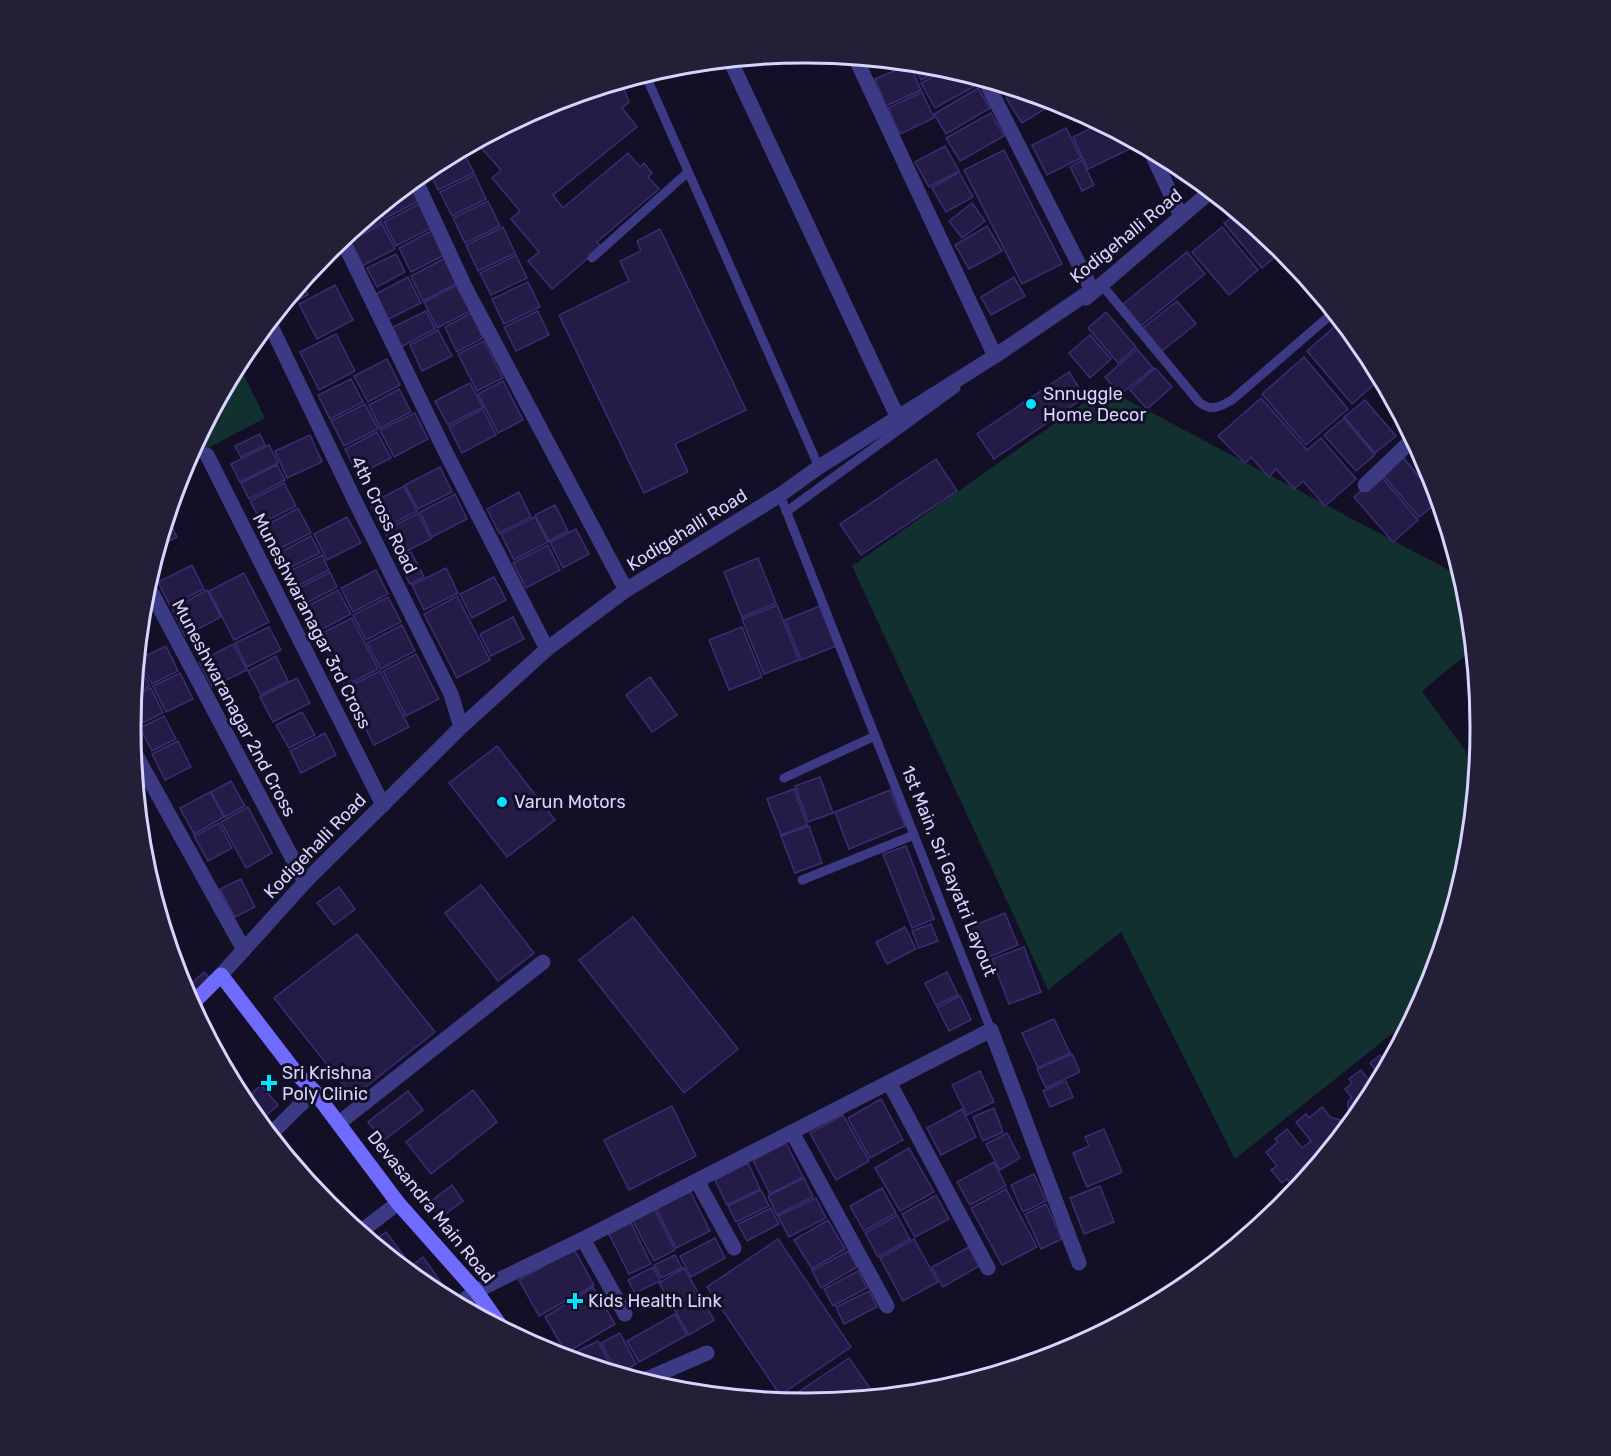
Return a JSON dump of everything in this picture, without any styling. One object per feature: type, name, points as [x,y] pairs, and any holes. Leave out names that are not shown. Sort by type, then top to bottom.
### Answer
[{"type":"main road","points":[[199,999],[223,979]]},
{"type":"main road","name":"Devasandra Main Road","points":[[223,979],[297,1074],[314,1091],[398,1203],[476,1291],[492,1314]]},
{"type":"street","points":[[859,65],[995,356]]},
{"type":"street","points":[[733,67],[898,418]]},
{"type":"street","points":[[990,90],[1097,287]]},
{"type":"street","points":[[1156,163],[1181,216]]},
{"type":"street","points":[[419,187],[465,287],[626,590]]},
{"type":"street","name":"Kodigehalli Road","points":[[223,979],[244,950],[305,882],[461,727],[547,649],[626,590],[780,495],[819,467],[995,356],[1097,287],[1205,196]]},
{"type":"street","points":[[346,248],[445,451],[547,649]]},
{"type":"street","name":"4th Cross Road","points":[[273,330],[352,497],[452,694],[461,727]]},
{"type":"street","points":[[1365,486],[1407,445]]},
{"type":"street","name":"Muneshwaranagar 3rd Cross","points":[[207,455],[383,805]]},
{"type":"street","name":"Muneshwaranagar 2nd Cross","points":[[153,596],[305,882]]},
{"type":"street","points":[[142,766],[244,950]]},
{"type":"street","points":[[339,1124],[543,962]]},
{"type":"street","points":[[465,1299],[476,1291],[584,1239],[991,1030]]},
{"type":"street","name":"1st Main, Sri Gayatri Layout","points":[[991,1030],[1079,1263]]},
{"type":"street","points":[[890,1082],[988,1268]]},
{"type":"street","points":[[276,1129],[314,1091]]},
{"type":"street","points":[[792,1132],[886,1306]]},
{"type":"street","points":[[697,1181],[734,1248]]},
{"type":"street","points":[[366,1227],[398,1203]]},
{"type":"street","points":[[584,1239],[625,1314]]},
{"type":"street","points":[[655,1375],[707,1353]]},
{"type":"lane","points":[[649,82],[819,467]]},
{"type":"lane","points":[[592,258],[688,172]]},
{"type":"lane","points":[[786,512],[1097,287],[1206,408],[1215,409],[1232,400],[1328,317]]},
{"type":"lane","name":"1st Main, Sri Gayatri Layout","points":[[780,495],[991,1030]]},
{"type":"lane","points":[[784,778],[875,736]]},
{"type":"lane","points":[[802,880],[914,836]]},
{"type":"green space","points":[[243,374],[265,418],[201,452]]},
{"type":"green space","points":[[1105,388],[1452,572],[1466,655],[1422,691],[1469,756],[1465,815],[1458,858],[1435,942],[1420,982],[1395,1035],[1393,1033],[1235,1159],[1121,932],[1048,990],[852,566]]},
{"type":"building","points":[[897,70],[914,73],[921,90],[886,106],[875,79]]},
{"type":"building","points":[[918,73],[930,75],[921,80]]},
{"type":"building","points":[[935,76],[976,86],[935,108],[921,83]]},
{"type":"building","points":[[625,88],[629,102],[622,108],[637,127],[553,195],[563,208],[628,153],[640,167],[644,163],[652,173],[648,177],[659,189],[597,242],[601,247],[552,289],[528,261],[539,252],[511,219],[520,211],[492,178],[501,170],[481,148],[551,114]]},
{"type":"building","points":[[978,88],[990,108],[946,134],[934,114]]},
{"type":"building","points":[[922,92],[934,118],[900,134],[888,108]]},
{"type":"building","points":[[1010,95],[1046,108],[1022,123],[1006,98]]},
{"type":"building","points":[[991,113],[1004,136],[960,161],[946,138]]},
{"type":"building","points":[[1066,128],[1081,158],[1047,175],[1032,145]]},
{"type":"building","points":[[1091,128],[1131,148],[1088,169],[1073,137]]},
{"type":"building","points":[[945,146],[959,171],[929,187],[915,162]]},
{"type":"building","points":[[1004,150],[1062,264],[1022,284],[964,170]]},
{"type":"building","points":[[466,157],[474,173],[438,190],[432,178]]},
{"type":"building","points":[[1082,160],[1094,185],[1082,191],[1070,167]]},
{"type":"building","points":[[959,172],[973,197],[946,212],[932,188]]},
{"type":"building","points":[[475,175],[486,199],[452,216],[440,192]]},
{"type":"building","points":[[414,191],[419,201],[384,219],[382,216]]},
{"type":"building","points":[[488,201],[500,226],[465,243],[453,218]]},
{"type":"building","points":[[972,203],[985,221],[962,238],[949,221]]},
{"type":"building","points":[[419,204],[431,228],[396,246],[384,222]]},
{"type":"building","points":[[1231,217],[1275,257],[1262,268],[1224,223]]},
{"type":"building","points":[[380,218],[382,222],[364,231]]},
{"type":"building","points":[[382,224],[395,249],[362,266],[350,244],[358,236]]},
{"type":"building","points":[[987,226],[1002,251],[969,269],[955,245]]},
{"type":"building","points":[[503,227],[515,253],[478,271],[466,245]]},
{"type":"building","points":[[1222,227],[1258,270],[1229,295],[1192,252]]},
{"type":"building","points":[[660,229],[746,410],[675,444],[688,472],[644,493],[559,315],[629,281],[620,261],[641,251],[637,241]]},
{"type":"building","points":[[433,230],[445,255],[411,272],[399,248]]},
{"type":"building","points":[[1187,252],[1205,274],[1141,326],[1123,304]]},
{"type":"building","points":[[396,254],[405,272],[377,287],[367,268]]},
{"type":"building","points":[[516,255],[527,278],[491,295],[480,273]]},
{"type":"building","points":[[447,257],[459,282],[423,301],[411,276]]},
{"type":"building","points":[[408,277],[421,303],[387,320],[374,295]]},
{"type":"building","points":[[1014,277],[1025,296],[991,315],[981,297]]},
{"type":"building","points":[[528,282],[540,307],[504,324],[492,299]]},
{"type":"building","points":[[459,284],[472,310],[437,328],[424,302]]},
{"type":"building","points":[[335,285],[353,320],[317,339],[299,304]]},
{"type":"building","points":[[306,290],[308,295],[297,301]]},
{"type":"building","points":[[1177,301],[1196,324],[1162,351],[1143,328]]},
{"type":"building","points":[[426,311],[435,329],[401,347],[391,328]]},
{"type":"building","points":[[538,311],[549,335],[516,351],[504,327]]},
{"type":"building","points":[[1106,312],[1136,347],[1118,363],[1088,328]]},
{"type":"building","points":[[471,313],[483,338],[457,352],[445,327]]},
{"type":"building","points":[[1335,326],[1374,384],[1352,404],[1307,351]]},
{"type":"building","points":[[438,330],[452,356],[422,371],[410,345]]},
{"type":"building","points":[[336,334],[355,371],[319,390],[300,352]]},
{"type":"building","points":[[1090,335],[1111,359],[1090,378],[1069,353]]},
{"type":"building","points":[[484,341],[503,378],[477,391],[458,354]]},
{"type":"building","points":[[1137,349],[1153,368],[1120,395],[1105,377]]},
{"type":"building","points":[[1304,357],[1348,409],[1306,445],[1262,394]]},
{"type":"building","points":[[387,359],[400,385],[368,402],[354,376]]},
{"type":"building","points":[[1155,368],[1172,387],[1147,409],[1130,390]]},
{"type":"building","points":[[1069,372],[1085,397],[994,459],[977,434]]},
{"type":"building","points":[[351,379],[363,402],[330,419],[318,395]]},
{"type":"building","points":[[503,381],[523,420],[498,433],[478,394]]},
{"type":"building","points":[[470,383],[483,407],[448,425],[435,401]]},
{"type":"building","points":[[399,389],[411,412],[380,428],[369,405]]},
{"type":"building","points":[[1261,398],[1307,450],[1321,438],[1356,479],[1325,506],[1303,481],[1294,489],[1276,469],[1269,477],[1251,457],[1245,463],[1218,436]]},
{"type":"building","points":[[1365,400],[1396,436],[1375,453],[1344,417]]},
{"type":"building","points":[[365,404],[378,429],[344,446],[331,421]]},
{"type":"building","points":[[483,409],[496,435],[462,453],[449,427]]},
{"type":"building","points":[[415,413],[428,439],[394,457],[380,430]]},
{"type":"building","points":[[1344,418],[1375,455],[1356,471],[1324,435]]},
{"type":"building","points":[[377,432],[391,458],[358,475],[345,449]]},
{"type":"building","points":[[260,434],[265,445],[241,457],[235,446]]},
{"type":"building","points":[[310,435],[322,462],[287,478],[275,451]]},
{"type":"building","points":[[269,445],[278,463],[240,482],[231,464]]},
{"type":"building","points":[[1402,456],[1423,481],[1432,506],[1419,517],[1382,474]]},
{"type":"building","points":[[936,459],[957,491],[861,555],[840,524]]},
{"type":"building","points":[[277,465],[285,480],[249,499],[241,483]]},
{"type":"building","points":[[440,467],[452,492],[418,509],[405,485]]},
{"type":"building","points":[[1380,475],[1418,520],[1393,542],[1354,497]]},
{"type":"building","points":[[284,483],[296,506],[262,523],[250,501]]},
{"type":"building","points":[[404,486],[417,511],[382,529],[370,504]]},
{"type":"building","points":[[519,492],[531,517],[499,533],[487,509]]},
{"type":"building","points":[[455,494],[467,519],[432,537],[420,512]]},
{"type":"building","points":[[555,505],[568,531],[549,541],[535,515]]},
{"type":"building","points":[[298,508],[311,533],[275,551],[263,527]]},
{"type":"building","points":[[418,513],[431,539],[397,556],[384,531]]},
{"type":"building","points":[[347,517],[361,543],[327,560],[314,534]]},
{"type":"building","points":[[535,517],[548,542],[514,560],[501,534]]},
{"type":"building","points":[[172,527],[177,537],[167,542]]},
{"type":"building","points":[[576,529],[589,554],[563,568],[550,542]]},
{"type":"building","points":[[311,536],[320,553],[285,570],[277,554]]},
{"type":"building","points":[[548,545],[560,570],[526,588],[513,563]]},
{"type":"building","points":[[411,552],[424,577],[410,584],[397,559]]},
{"type":"building","points":[[322,555],[329,570],[294,588],[286,573]]},
{"type":"building","points":[[758,558],[776,603],[742,617],[724,572]]},
{"type":"building","points":[[192,565],[204,589],[170,606],[158,582]]},
{"type":"building","points":[[446,568],[458,593],[424,610],[412,585]]},
{"type":"building","points":[[376,570],[388,594],[353,612],[341,588]]},
{"type":"building","points":[[330,572],[337,587],[303,605],[295,590]]},
{"type":"building","points":[[244,573],[269,622],[234,640],[209,591]]},
{"type":"building","points":[[494,577],[506,600],[472,618],[460,594]]},
{"type":"building","points":[[207,590],[221,617],[185,636],[172,609]]},
{"type":"building","points":[[338,590],[351,614],[317,632],[304,608]]},
{"type":"building","points":[[457,596],[490,660],[457,678],[424,614]]},
{"type":"building","points":[[388,597],[401,622],[366,640],[353,615]]},
{"type":"building","points":[[777,605],[799,660],[764,674],[742,619]]},
{"type":"building","points":[[820,606],[836,646],[801,660],[785,620]]},
{"type":"building","points":[[513,617],[524,639],[491,656],[480,634]]},
{"type":"building","points":[[352,618],[378,669],[345,686],[318,635]]},
{"type":"building","points":[[402,625],[415,651],[381,669],[367,643]]},
{"type":"building","points":[[269,627],[281,650],[247,667],[235,643]]},
{"type":"building","points":[[742,627],[762,677],[729,690],[709,640]]},
{"type":"building","points":[[233,644],[247,670],[212,687],[199,662]]},
{"type":"building","points":[[166,646],[178,671],[152,684],[144,668],[145,656]]},
{"type":"building","points":[[416,654],[439,699],[406,716],[383,671]]},
{"type":"building","points":[[276,656],[288,681],[261,695],[248,671]]},
{"type":"building","points":[[380,671],[409,727],[374,745],[345,688]]},
{"type":"building","points":[[143,673],[150,686],[142,690]]},
{"type":"building","points":[[180,673],[193,699],[166,712],[153,686]]},
{"type":"building","points":[[650,677],[677,715],[652,732],[626,695]]},
{"type":"building","points":[[297,678],[310,703],[273,722],[260,697]]},
{"type":"building","points":[[151,688],[163,713],[141,724],[142,693]]},
{"type":"building","points":[[302,712],[315,735],[289,748],[276,725]]},
{"type":"building","points":[[164,716],[176,739],[152,751],[141,727]]},
{"type":"building","points":[[325,733],[336,755],[301,773],[290,751]]},
{"type":"building","points":[[178,741],[191,767],[165,780],[152,754]]},
{"type":"building","name":"Varun Motors","points":[[497,746],[555,820],[507,857],[449,783]]},
{"type":"building","points":[[820,777],[833,813],[808,822],[795,786]]},
{"type":"building","points":[[231,781],[245,806],[225,817],[211,792]]},
{"type":"building","points":[[794,789],[807,825],[781,835],[767,799]]},
{"type":"building","points":[[890,790],[905,826],[849,849],[835,812]]},
{"type":"building","points":[[210,792],[224,817],[194,834],[180,808]]},
{"type":"building","points":[[248,807],[272,853],[246,868],[221,822]]},
{"type":"building","points":[[219,823],[232,848],[208,861],[194,836]]},
{"type":"building","points":[[809,826],[822,863],[795,873],[781,836]]},
{"type":"building","points":[[906,846],[934,919],[912,928],[883,854]]},
{"type":"building","points":[[241,879],[255,907],[235,917],[220,889]]},
{"type":"building","points":[[481,885],[534,953],[498,981],[445,913]]},
{"type":"building","points":[[339,887],[355,909],[334,925],[317,903]]},
{"type":"building","points":[[1005,913],[1018,945],[982,960],[968,928]]},
{"type":"building","points":[[633,917],[738,1049],[684,1093],[579,960]]},
{"type":"building","points":[[931,924],[938,941],[919,948],[912,931]]},
{"type":"building","points":[[905,927],[916,949],[887,964],[876,942]]},
{"type":"building","points":[[357,934],[435,1032],[353,1097],[274,998]]},
{"type":"building","points":[[1024,947],[1041,992],[1009,1004],[992,959]]},
{"type":"building","points":[[204,972],[210,979],[198,990],[192,983]]},
{"type":"building","points":[[947,972],[958,995],[936,1005],[925,983]]},
{"type":"building","points":[[960,996],[971,1020],[949,1031],[937,1007]]},
{"type":"building","points":[[1054,1019],[1070,1053],[1038,1068],[1022,1033]]},
{"type":"building","points":[[1072,1054],[1080,1072],[1046,1088],[1037,1069]]},
{"type":"building","points":[[1380,1055],[1382,1058],[1375,1070],[1370,1063]]},
{"type":"building","points":[[1361,1070],[1369,1080],[1349,1110],[1348,1101],[1352,1098],[1345,1089],[1352,1083],[1349,1079]]},
{"type":"building","points":[[980,1071],[994,1102],[967,1115],[952,1085]]},
{"type":"building","points":[[1066,1081],[1073,1097],[1050,1107],[1043,1091]]},
{"type":"building","points":[[261,1085],[278,1105],[266,1116],[251,1094]]},
{"type":"building","points":[[473,1090],[497,1122],[431,1174],[406,1142]]},
{"type":"building","points":[[408,1091],[423,1110],[383,1141],[368,1122]]},
{"type":"building","points":[[881,1099],[903,1140],[870,1158],[848,1118]]},
{"type":"building","points":[[672,1106],[696,1156],[629,1190],[604,1140]]},
{"type":"building","points":[[1322,1107],[1330,1117],[1341,1121],[1290,1182],[1287,1179],[1282,1183],[1271,1170],[1277,1166],[1266,1152],[1278,1142],[1275,1139],[1287,1129],[1302,1148],[1311,1141],[1296,1122],[1306,1114],[1309,1118]]},
{"type":"building","points":[[994,1108],[1003,1132],[983,1141],[973,1117]]},
{"type":"building","points":[[962,1109],[976,1137],[941,1155],[927,1128]]},
{"type":"building","points":[[843,1115],[869,1161],[836,1180],[810,1133]]},
{"type":"building","points":[[1104,1129],[1122,1172],[1087,1187],[1073,1153],[1089,1146],[1085,1137]]},
{"type":"building","points":[[1007,1133],[1020,1158],[1000,1170],[986,1144]]},
{"type":"building","points":[[786,1143],[803,1177],[770,1194],[753,1160]]},
{"type":"building","points":[[909,1148],[934,1192],[900,1211],[875,1168]]},
{"type":"building","points":[[994,1162],[1006,1186],[970,1205],[957,1182]]},
{"type":"building","points":[[748,1163],[760,1189],[727,1205],[715,1180]]},
{"type":"building","points":[[1034,1174],[1046,1201],[1023,1212],[1011,1185]]},
{"type":"building","points":[[804,1178],[813,1197],[777,1215],[768,1196]]},
{"type":"building","points":[[452,1185],[463,1201],[440,1218],[429,1203]]},
{"type":"building","points":[[1100,1186],[1114,1222],[1084,1234],[1070,1198]]},
{"type":"building","points":[[882,1188],[896,1213],[864,1231],[850,1206]]},
{"type":"building","points":[[1006,1189],[1037,1247],[1002,1265],[971,1208]]},
{"type":"building","points":[[761,1190],[769,1206],[736,1222],[728,1206]]},
{"type":"building","points":[[690,1191],[710,1231],[676,1248],[656,1208]]},
{"type":"building","points":[[936,1195],[949,1219],[915,1237],[902,1214]]},
{"type":"building","points":[[816,1198],[826,1218],[789,1237],[778,1216]]},
{"type":"building","points":[[1046,1204],[1062,1239],[1041,1249],[1025,1214]]},
{"type":"building","points":[[654,1208],[675,1250],[654,1261],[632,1219]]},
{"type":"building","points":[[771,1208],[779,1224],[747,1241],[738,1224]]},
{"type":"building","points":[[897,1215],[910,1239],[878,1257],[865,1233]]},
{"type":"building","points":[[828,1220],[845,1249],[812,1269],[794,1240]]},
{"type":"building","points":[[631,1223],[651,1264],[629,1274],[609,1234]]},
{"type":"building","points":[[386,1232],[407,1261],[401,1256],[378,1237]]},
{"type":"building","points":[[715,1238],[725,1258],[691,1277],[680,1256]]},
{"type":"building","points":[[778,1239],[851,1347],[784,1392],[778,1392],[707,1287]]},
{"type":"building","points":[[914,1239],[938,1282],[903,1301],[880,1258]]},
{"type":"building","points":[[969,1247],[979,1266],[943,1287],[932,1267]]},
{"type":"building","points":[[574,1249],[594,1285],[539,1316],[519,1280]]},
{"type":"building","points":[[848,1251],[857,1267],[821,1288],[812,1271]]},
{"type":"building","points":[[675,1255],[682,1268],[661,1278],[654,1265]]},
{"type":"building","points":[[423,1257],[443,1285],[436,1281],[413,1265]]},
{"type":"building","points":[[653,1267],[660,1281],[635,1293],[628,1280]]},
{"type":"building","points":[[684,1268],[714,1320],[689,1335],[659,1283]]},
{"type":"building","points":[[858,1271],[867,1288],[833,1306],[824,1289]]},
{"type":"building","points":[[593,1287],[615,1324],[571,1350],[562,1346],[545,1317]]},
{"type":"building","points":[[869,1291],[877,1307],[844,1324],[836,1307]]},
{"type":"building","points":[[675,1314],[687,1335],[639,1362],[627,1341]]},
{"type":"building","points":[[620,1333],[636,1364],[628,1369],[613,1364],[601,1343]]},
{"type":"building","points":[[598,1341],[609,1363],[592,1358],[576,1352]]},
{"type":"building","points":[[849,1358],[871,1389],[849,1392],[797,1393]]},
{"type":"place","name":"Snnuggle Home Decor","points":[[1031,404]]},
{"type":"place","name":"Varun Motors","points":[[502,802]]},
{"type":"place","name":"Sri Krishna Poly Clinic","points":[[269,1083]]},
{"type":"place","name":"Kids Health Link","points":[[575,1301]]}]
